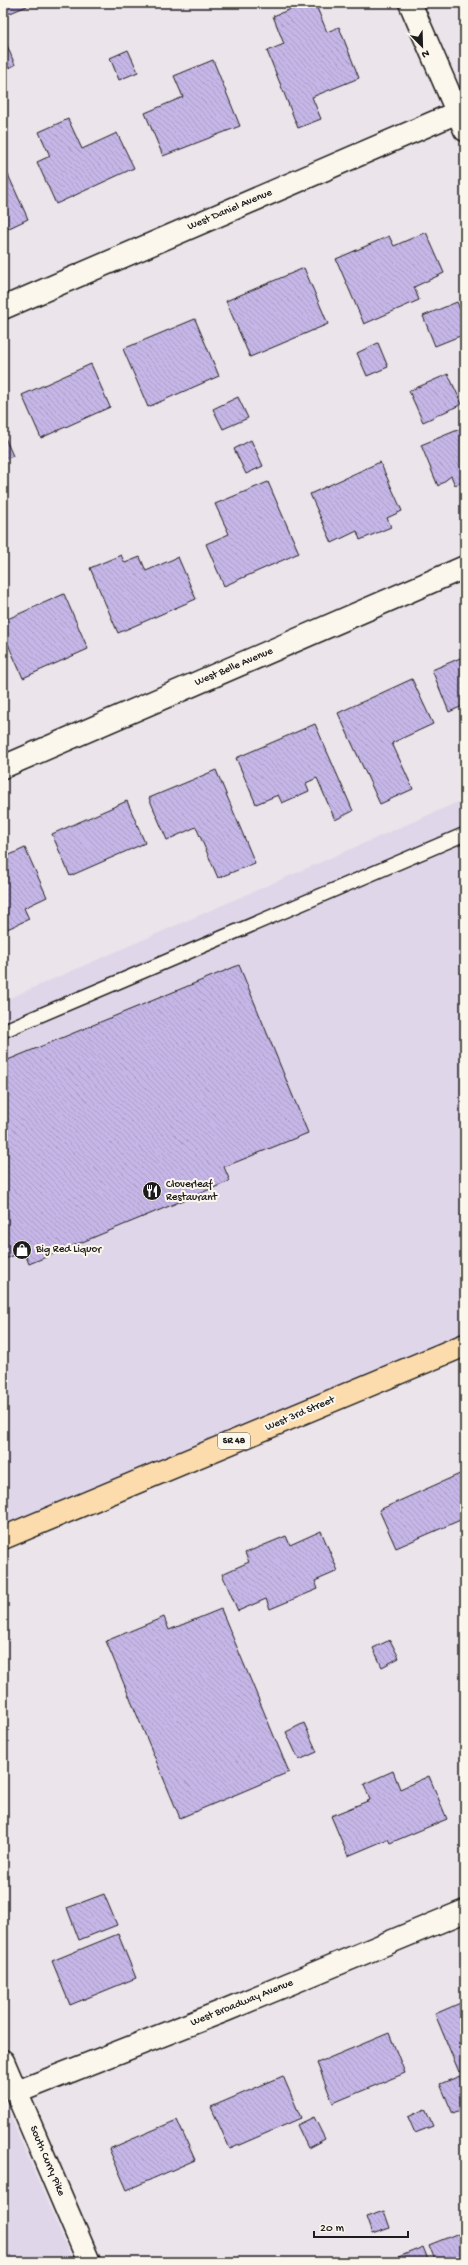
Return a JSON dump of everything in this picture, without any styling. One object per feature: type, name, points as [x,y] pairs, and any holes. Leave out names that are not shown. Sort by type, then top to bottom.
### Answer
[{"type":"main road","name":"West 3rd Street","points":[[3,1538],[465,1345]]},
{"type":"street","points":[[410,3],[461,121]]},
{"type":"street","name":"West Daniel Avenue","points":[[3,308],[461,121]]},
{"type":"street","name":"West Belle Avenue","points":[[3,767],[465,567]]},
{"type":"street","name":"West Broadway Avenue","points":[[17,2092],[226,2010],[465,1911]]},
{"type":"street","name":"South Curry Pike","points":[[3,2061],[89,2262]]},
{"type":"lane","points":[[3,1031],[465,834]]},
{"type":"shaded area","points":[[465,799],[465,1333],[3,1535],[3,1001]]},
{"type":"shaded area","points":[[3,2099],[73,2262],[3,2262]]},
{"type":"building","points":[[3,3],[26,3],[27,6],[3,16]]},
{"type":"building","points":[[307,3],[315,3],[327,32],[339,27],[359,78],[312,97],[321,119],[298,128],[267,51],[284,44],[273,16]]},
{"type":"building","points":[[6,43],[15,65],[3,71],[3,45]]},
{"type":"building","points":[[128,50],[138,72],[119,80],[110,58]]},
{"type":"building","points":[[213,60],[240,126],[163,156],[145,113],[183,97],[174,76]]},
{"type":"building","points":[[68,119],[82,149],[117,133],[134,168],[56,204],[37,162],[50,156],[39,132]]},
{"type":"building","points":[[5,168],[28,219],[3,231],[3,169]]},
{"type":"building","points":[[426,232],[444,273],[414,287],[419,300],[364,324],[336,259],[389,236],[394,246]]},
{"type":"building","points":[[304,268],[328,324],[250,357],[226,301]]},
{"type":"building","points":[[457,302],[465,321],[465,334],[435,346],[423,316]]},
{"type":"building","points":[[195,319],[219,376],[148,407],[123,349]]},
{"type":"building","points":[[378,343],[388,367],[367,376],[357,353]]},
{"type":"building","points":[[91,364],[110,407],[41,438],[22,395]]},
{"type":"building","points":[[448,374],[462,404],[423,422],[409,391]]},
{"type":"building","points":[[238,397],[248,418],[223,429],[213,409]]},
{"type":"building","points":[[465,427],[465,481],[455,485],[451,476],[438,486],[421,445]]},
{"type":"building","points":[[3,433],[13,456],[3,460]]},
{"type":"building","points":[[251,440],[263,466],[246,474],[234,449]]},
{"type":"building","points":[[380,462],[402,511],[387,518],[391,527],[360,540],[357,531],[332,543],[310,494]]},
{"type":"building","points":[[268,482],[299,553],[224,586],[206,544],[229,534],[215,504]]},
{"type":"building","points":[[121,555],[125,563],[140,557],[146,571],[178,557],[196,599],[118,633],[90,568]]},
{"type":"building","points":[[64,594],[88,649],[23,678],[3,633],[3,621]]},
{"type":"building","points":[[465,656],[465,705],[449,712],[432,670]]},
{"type":"building","points":[[412,679],[433,724],[392,743],[413,789],[380,804],[338,713]]},
{"type":"building","points":[[315,724],[353,811],[335,820],[317,778],[306,783],[309,791],[282,803],[278,795],[256,804],[236,758]]},
{"type":"building","points":[[216,770],[255,863],[218,878],[196,827],[167,840],[149,798]]},
{"type":"building","points":[[127,801],[145,843],[70,876],[52,834]]},
{"type":"building","points":[[25,848],[47,897],[24,908],[29,919],[3,931],[3,858]]},
{"type":"building","points":[[239,965],[308,1133],[224,1167],[230,1181],[29,1264],[24,1251],[3,1260],[3,1062]]},
{"type":"building","points":[[462,1473],[465,1480],[465,1518],[396,1548],[379,1510]]},
{"type":"building","points":[[321,1531],[338,1571],[315,1581],[318,1589],[270,1609],[266,1599],[238,1611],[222,1574],[249,1562],[245,1553],[286,1536],[290,1545]]},
{"type":"building","points":[[221,1609],[289,1772],[180,1818],[106,1641],[164,1617],[169,1630]]},
{"type":"building","points":[[390,1640],[399,1658],[382,1667],[373,1648]]},
{"type":"building","points":[[304,1723],[317,1752],[299,1760],[286,1732]]},
{"type":"building","points":[[393,1771],[400,1789],[429,1776],[447,1819],[390,1843],[388,1839],[348,1856],[331,1816],[370,1800],[364,1784]]},
{"type":"building","points":[[104,1894],[117,1925],[79,1940],[67,1908]]},
{"type":"building","points":[[118,1934],[136,1978],[70,2005],[52,1961]]},
{"type":"building","points":[[465,2001],[465,2069],[459,2072],[435,2014]]},
{"type":"building","points":[[389,2033],[405,2073],[333,2103],[317,2063]]},
{"type":"building","points":[[283,2076],[301,2118],[230,2149],[211,2107]]},
{"type":"building","points":[[460,2076],[465,2087],[465,2109],[453,2114],[440,2084]]},
{"type":"building","points":[[425,2109],[433,2126],[415,2133],[408,2117]]},
{"type":"building","points":[[314,2117],[325,2139],[308,2148],[297,2125]]},
{"type":"building","points":[[177,2120],[195,2160],[127,2190],[109,2149]]},
{"type":"building","points":[[384,2211],[390,2228],[372,2234],[366,2217]]},
{"type":"building","points":[[459,2233],[465,2246],[465,2262],[429,2262],[435,2260],[429,2245]]},
{"type":"building","points":[[423,2247],[429,2262],[392,2262],[391,2260]]},
{"type":"place","name":"Cloverleaf Restaurant","points":[[152,1191]]},
{"type":"place","name":"Big Red Liquor","points":[[22,1250]]}]
